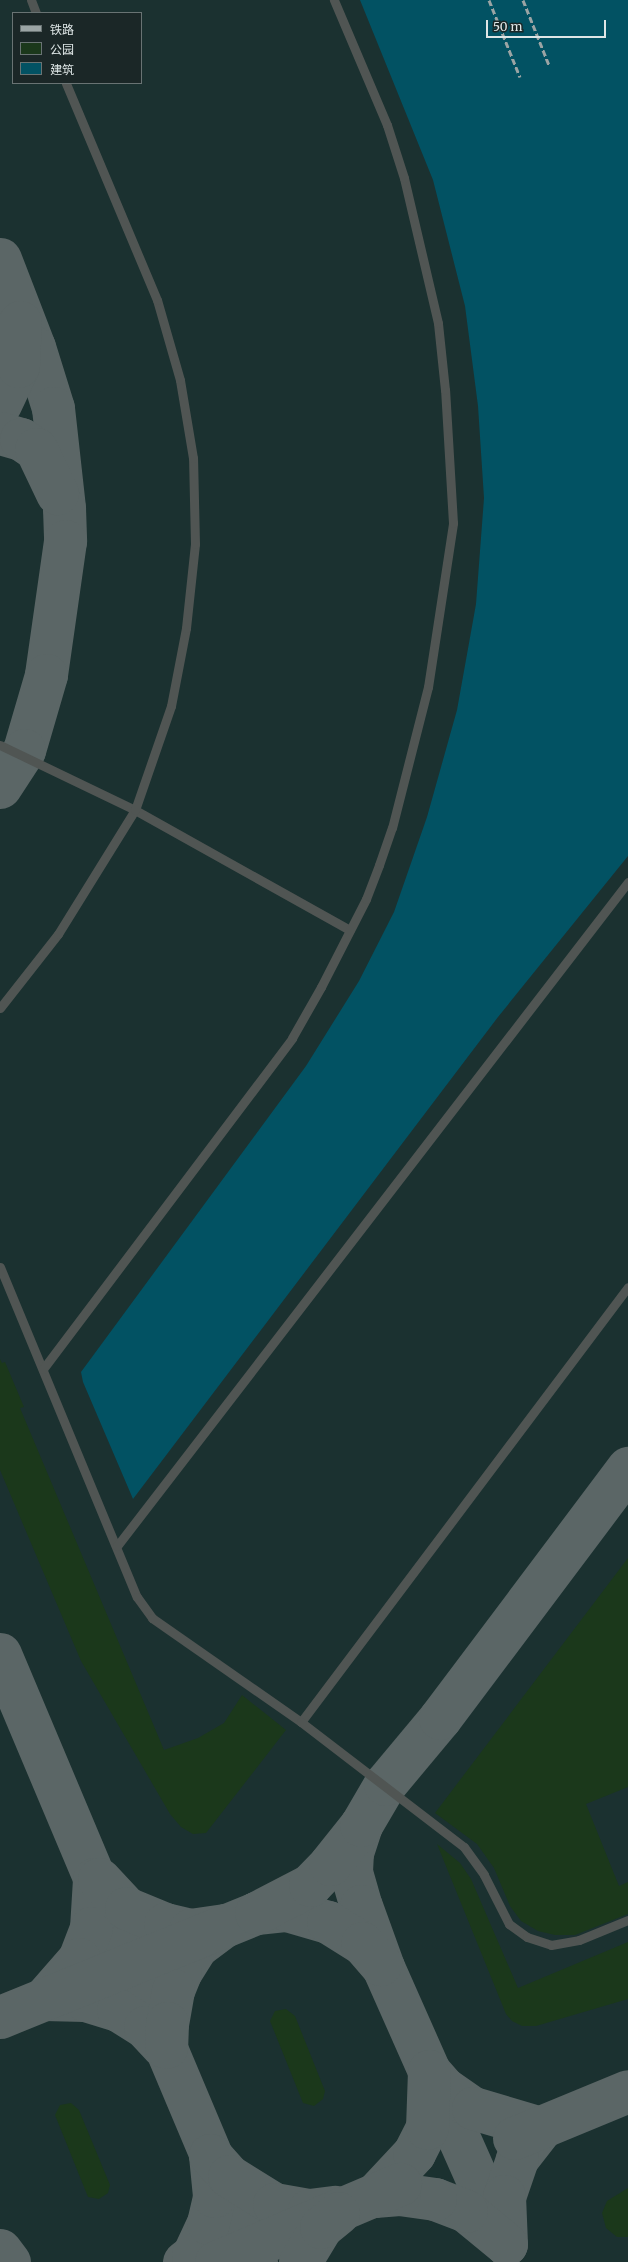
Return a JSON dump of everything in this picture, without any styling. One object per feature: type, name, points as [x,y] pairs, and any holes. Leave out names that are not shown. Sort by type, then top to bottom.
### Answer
[{"type":"lane","points":[[31,0],[36,12]]},
{"type":"lane","points":[[43,1369],[292,1038],[366,899],[392,828],[426,694],[453,523],[445,390],[438,323],[419,236],[404,178],[387,125],[334,0]]},
{"type":"lane","points":[[0,1008],[58,934],[135,810],[171,706],[186,628],[195,544],[193,458],[180,380],[157,300],[66,84]]},
{"type":"lane","points":[[0,745],[135,810],[350,930]]},
{"type":"lane","points":[[117,1546],[628,882]]},
{"type":"lane","points":[[0,1267],[137,1597],[152,1618],[301,1722],[464,1847],[484,1875],[509,1924],[527,1938],[551,1945],[579,1940],[628,1920]]},
{"type":"lane","points":[[301,1722],[628,1287]]},
{"type":"shaded area","points":[[0,0],[628,0],[628,2262],[0,2262]]},
{"type":"green space","points":[[0,1359],[2,1363],[5,1362],[24,1407],[20,1408],[164,1750],[198,1738],[224,1723],[242,1695],[286,1730],[206,1833],[193,1834],[181,1827],[170,1814],[81,1661],[0,1470]]},
{"type":"green space","points":[[628,1558],[628,1787],[586,1804],[619,1886],[628,1882],[628,1914],[575,1935],[555,1935],[538,1931],[521,1921],[510,1906],[494,1868],[477,1844],[435,1813]]},
{"type":"green space","points":[[437,1844],[460,1863],[471,1879],[518,1988],[628,1942],[628,1999],[536,2026],[522,2026],[512,2021],[506,2014]]},
{"type":"green space","points":[[286,2009],[295,2016],[325,2091],[323,2099],[314,2106],[303,2103],[270,2021],[275,2011]]},
{"type":"green space","points":[[71,2103],[79,2110],[110,2185],[108,2193],[99,2199],[88,2197],[55,2115],[60,2105]]},
{"type":"green space","points":[[628,2188],[628,2237],[617,2237],[606,2228],[602,2213],[607,2201]]},
{"type":"building","points":[[360,0],[628,0],[628,856],[498,1017],[133,1499],[83,1382],[81,1372],[306,1066],[359,981],[394,912],[427,817],[457,710],[476,604],[484,498],[478,406],[465,306],[433,180]]},
{"type":"taxiway","points":[[0,259],[34,347],[53,408],[64,508],[65,541],[46,675],[24,750],[0,787]]},
{"type":"taxiway","points":[[0,404],[18,366],[20,322]]},
{"type":"taxiway","points":[[0,433],[21,439],[36,449],[57,493]]},
{"type":"taxiway","points":[[0,2017],[256,1913],[310,1885],[330,1864],[361,1825],[385,1784],[440,1718],[628,1468]]},
{"type":"taxiway","points":[[0,1654],[256,2262]]},
{"type":"taxiway","points":[[361,1825],[352,1852],[351,1872],[361,1906],[383,1967],[501,2233]]},
{"type":"taxiway","points":[[94,1879],[91,1928],[79,1959],[44,1999],[85,2000],[118,2010],[145,2027],[163,2046]]},
{"type":"taxiway","points":[[99,1879],[126,1908],[165,1924],[190,1930],[225,1925],[196,1947],[180,1973],[173,1990],[167,2023],[166,2047]]},
{"type":"taxiway","points":[[256,1913],[287,1910],[328,1922],[362,1943],[380,1964]]},
{"type":"taxiway","points":[[429,2071],[444,2088],[473,2108],[541,2128],[517,2159],[504,2196],[506,2244],[466,2211],[435,2199],[399,2194],[374,2196],[414,2153],[427,2128],[429,2071]]},
{"type":"taxiway","points":[[514,2138],[628,2091]]},
{"type":"taxiway","points":[[184,2262],[193,2255],[208,2223],[214,2196],[210,2155],[229,2176],[274,2204],[309,2210],[335,2207]]},
{"type":"taxiway","points":[[216,2262],[400,2184]]},
{"type":"taxiway","points":[[300,2262],[321,2227],[338,2213]]},
{"type":"taxiway","points":[[0,2250],[9,2262]]},
{"type":"railway","points":[[489,0],[520,77]]},
{"type":"railway","points":[[523,0],[549,65]]}]
